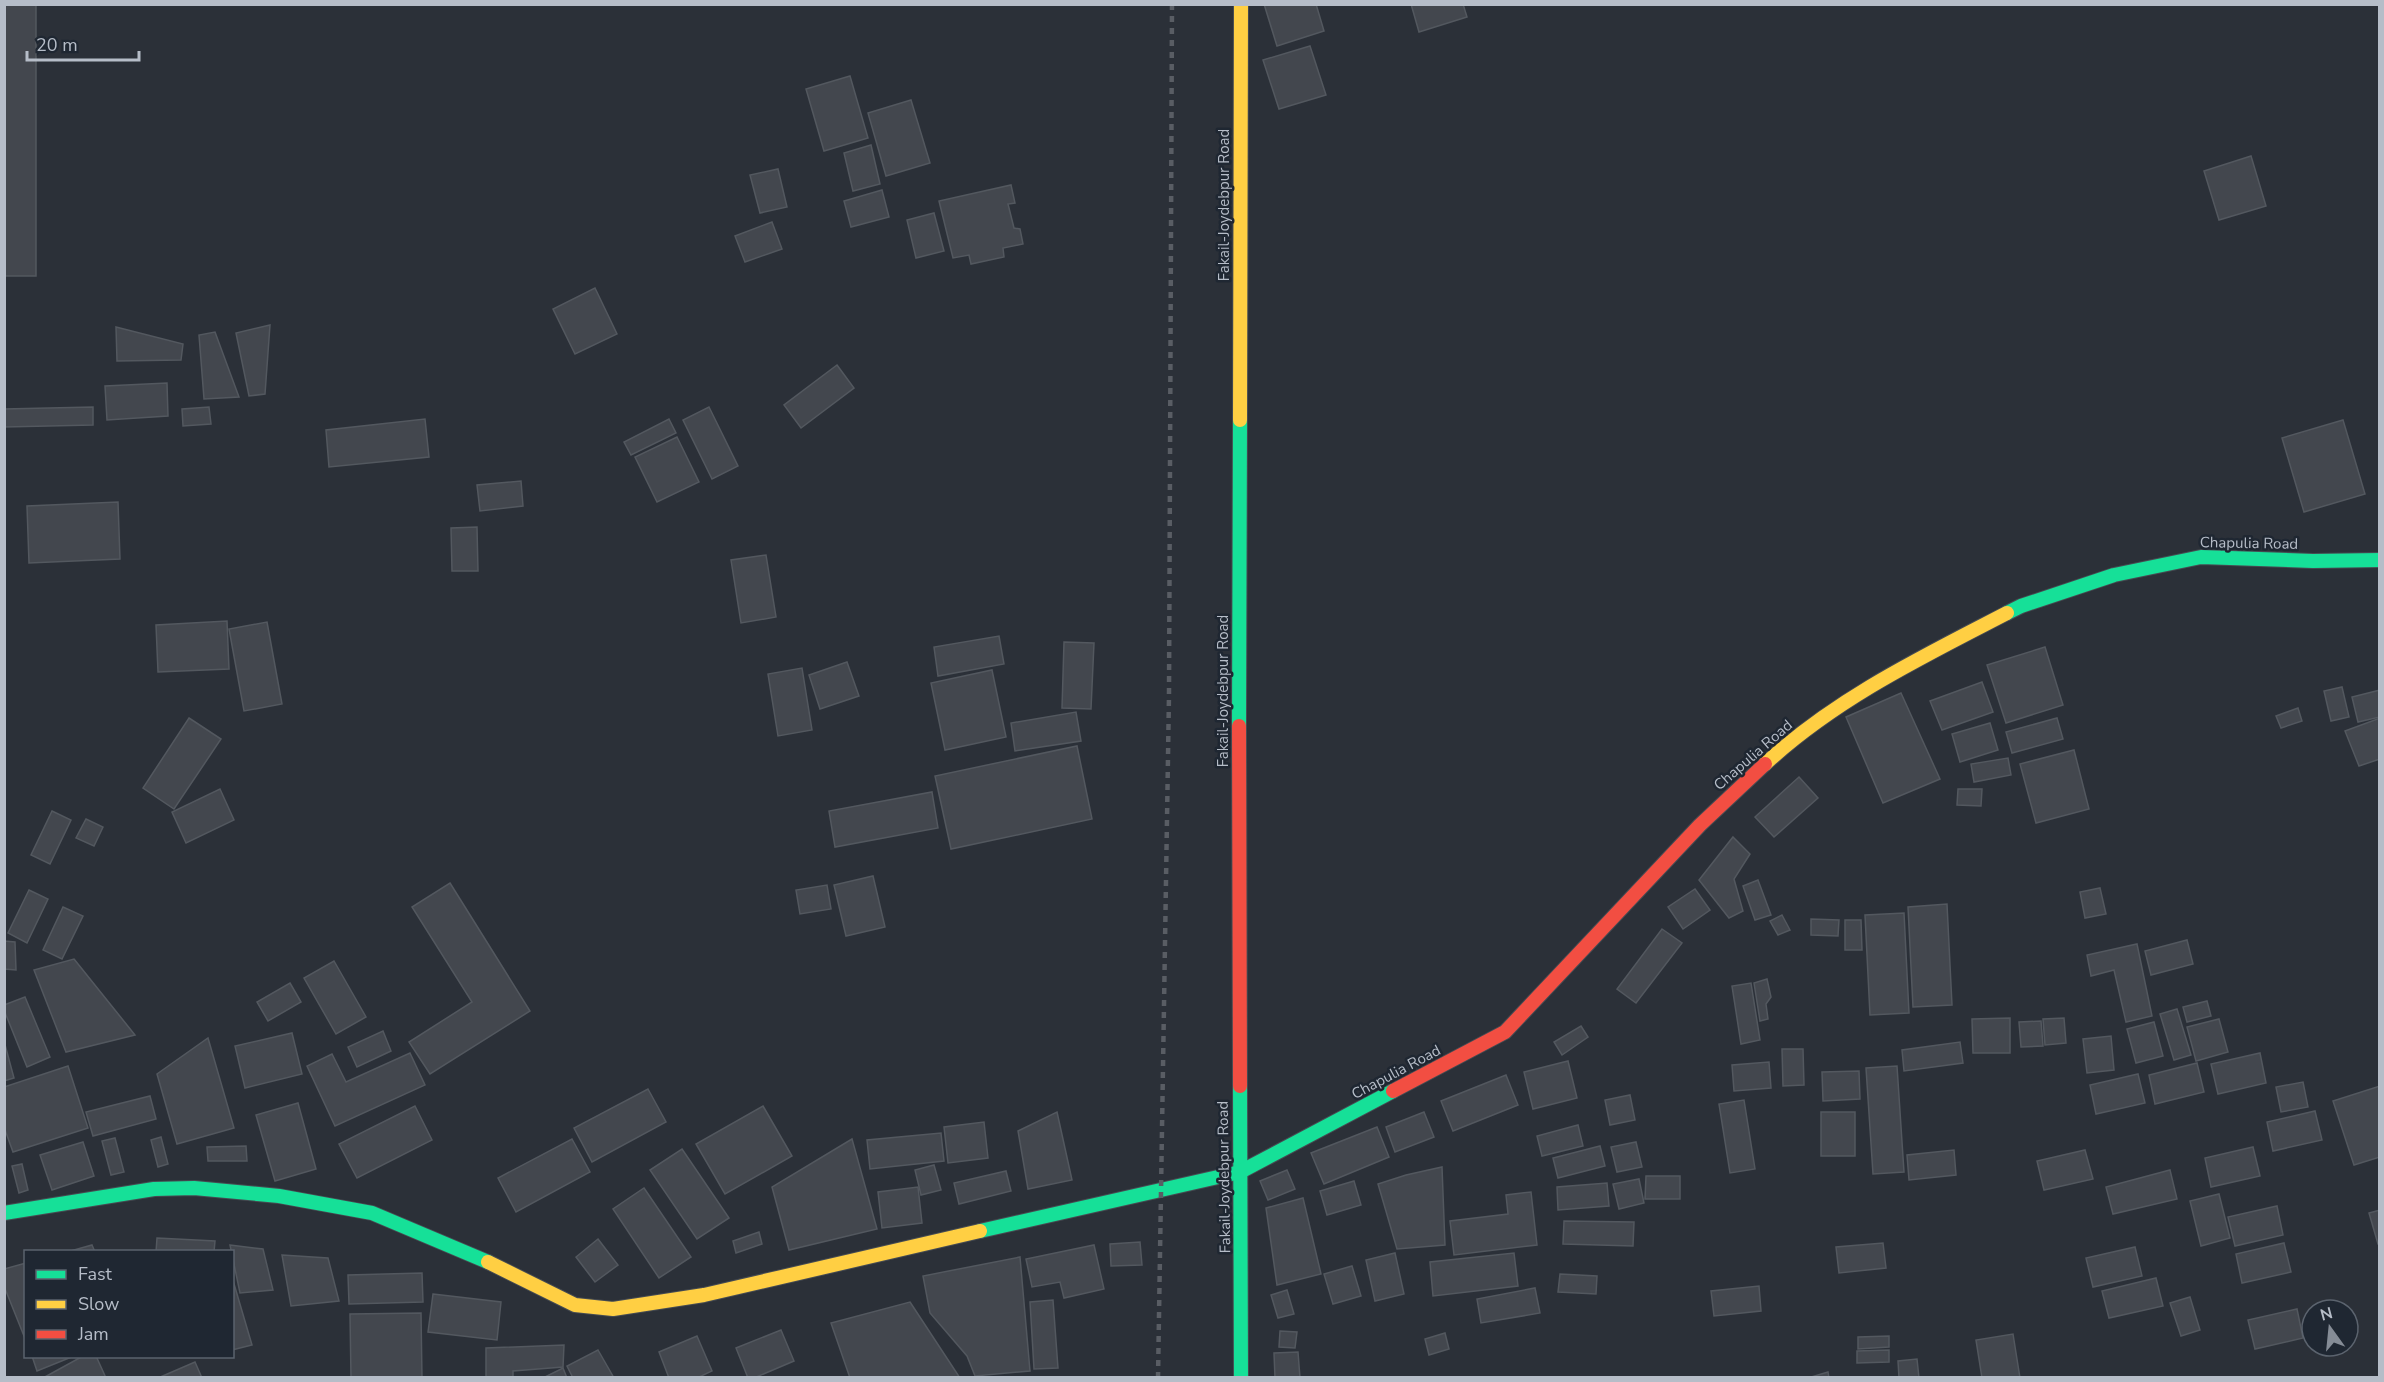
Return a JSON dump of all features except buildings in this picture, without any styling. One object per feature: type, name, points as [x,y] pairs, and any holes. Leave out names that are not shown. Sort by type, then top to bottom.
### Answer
[{"type":"street","name":"Fakail-Joydebpur Road","points":[[1241,4],[1239,676],[1241,1377]]},
{"type":"street","name":"Chapulia Road","points":[[4,1214],[56,1203],[154,1190],[194,1188],[279,1196],[372,1213],[498,1266],[575,1305],[613,1309],[704,1295],[1240,1172],[1505,1032],[1700,825],[1789,742],[1889,674],[2021,606],[2114,574],[2201,557],[2313,561],[2379,560]]},
{"type":"railway","points":[[1158,1378],[1169,695],[1172,4]]},
{"type":"traffic: fast","points":[[1239,726],[1240,420]]},
{"type":"traffic: fast","points":[[2007,613],[2021,606],[2114,575],[2201,557],[2313,561],[2380,560]]},
{"type":"traffic: fast","points":[[1240,1086],[1241,1378]]},
{"type":"traffic: fast","points":[[980,1231],[1240,1172],[1393,1091]]},
{"type":"traffic: fast","points":[[4,1213],[154,1189],[194,1188],[279,1196],[372,1213],[488,1262]]},
{"type":"traffic: slow","points":[[1240,420],[1241,4]]},
{"type":"traffic: slow","points":[[1765,764],[1820,719],[1850,699],[2007,613]]},
{"type":"traffic: slow","points":[[488,1262],[575,1305],[613,1309],[704,1295],[980,1231]]},
{"type":"traffic: jam","points":[[1239,726],[1240,1086]]},
{"type":"traffic: jam","points":[[1393,1091],[1505,1032],[1700,825],[1765,764]]}]
